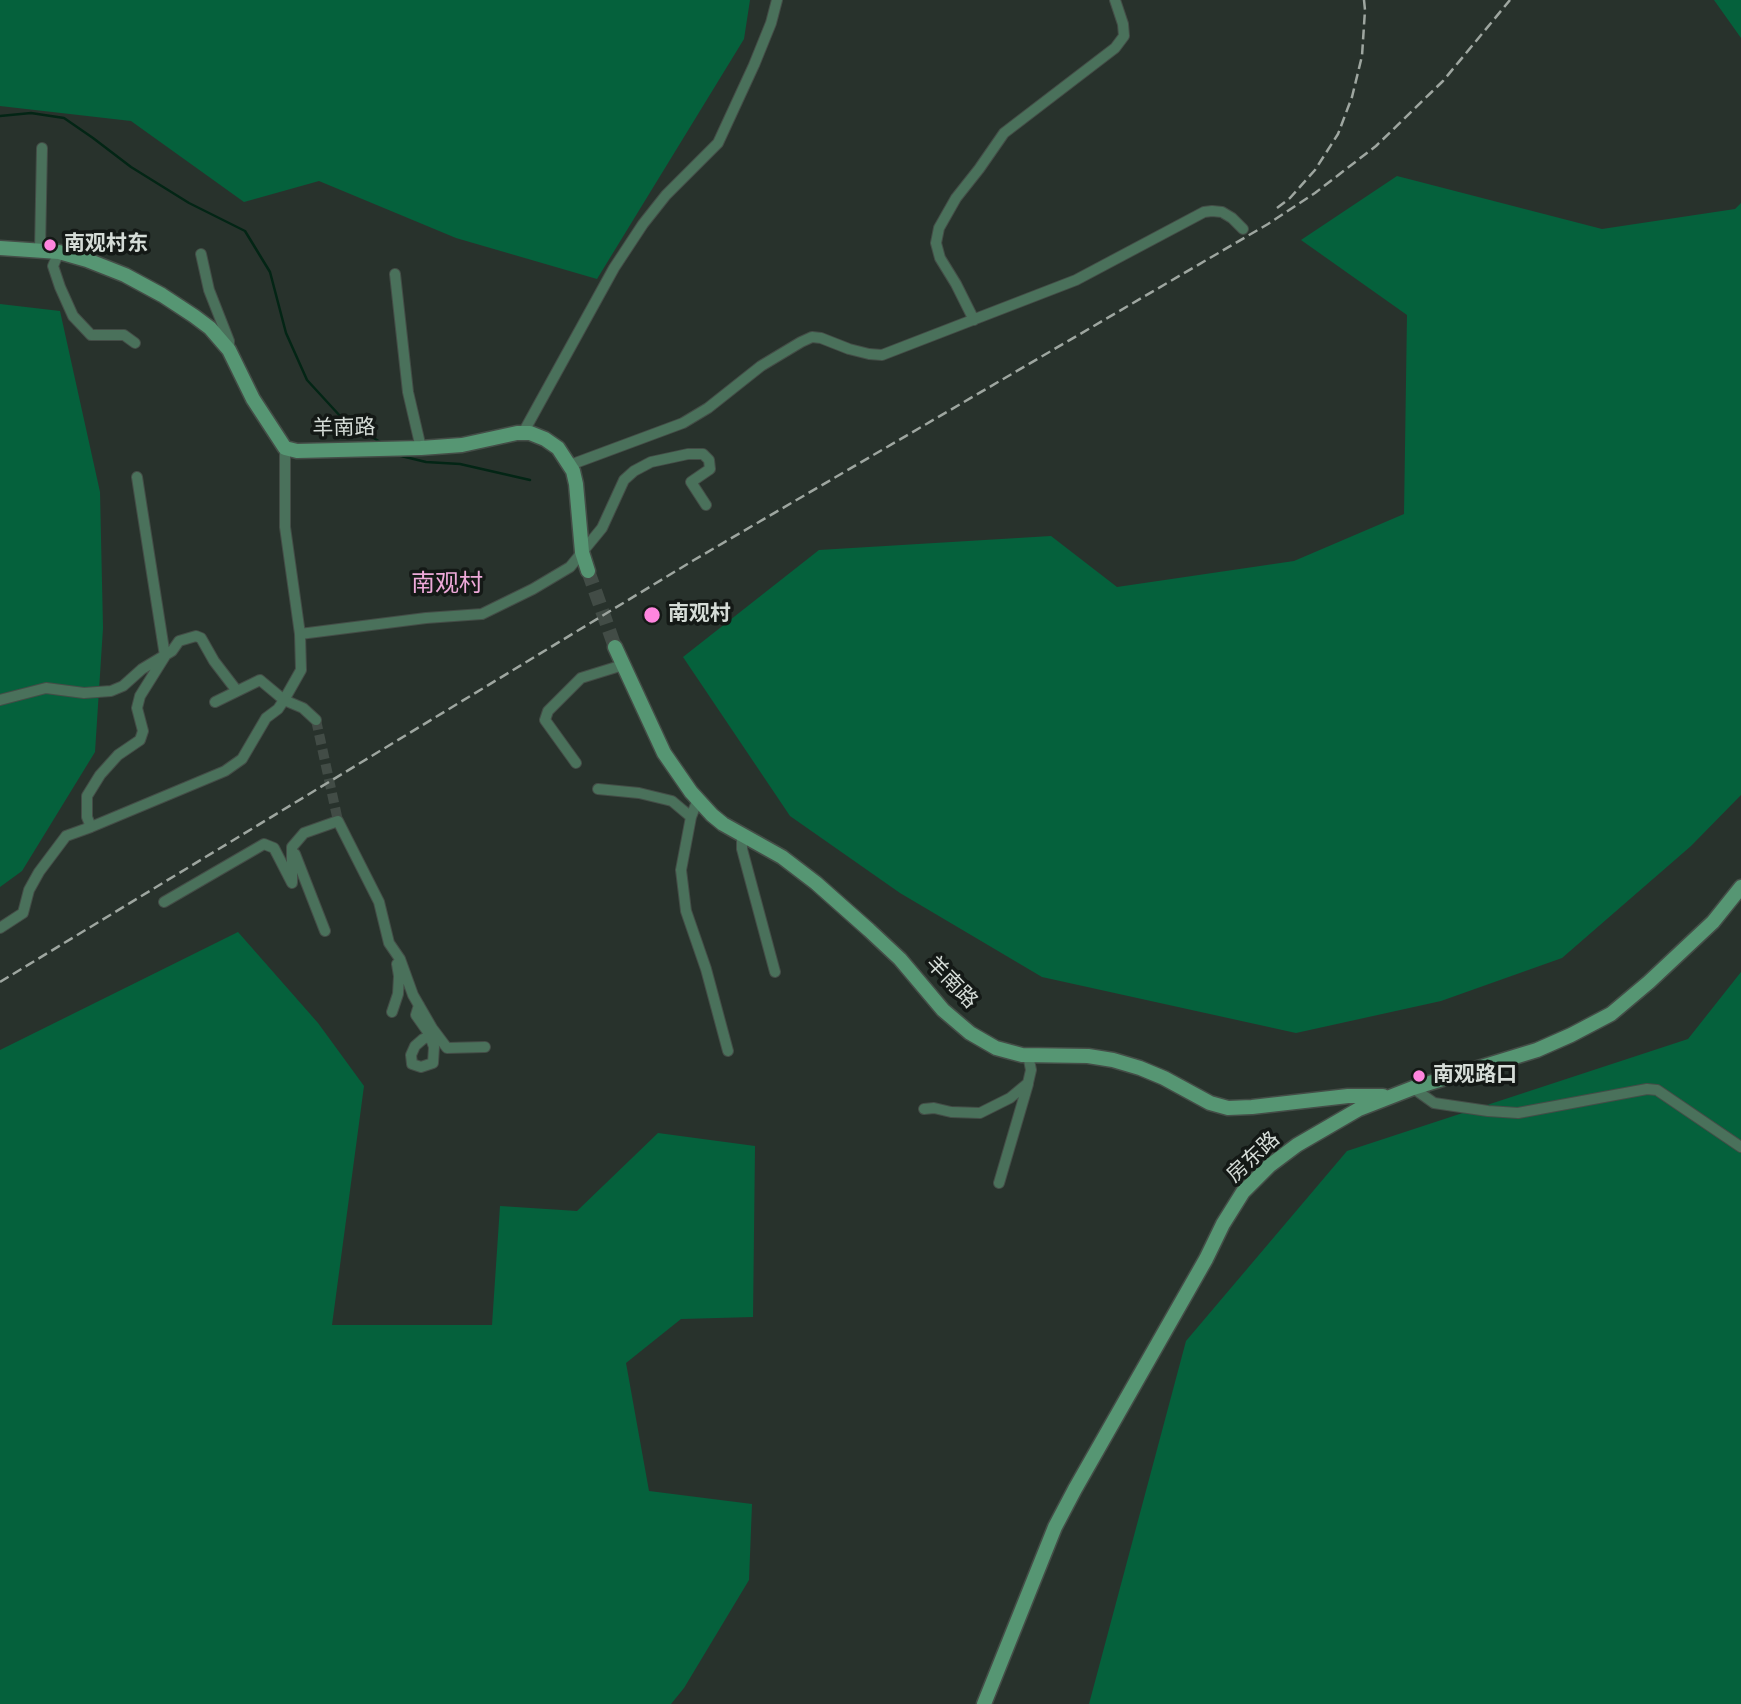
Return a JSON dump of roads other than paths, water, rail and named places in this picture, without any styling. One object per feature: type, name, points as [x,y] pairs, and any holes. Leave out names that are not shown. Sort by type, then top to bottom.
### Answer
[{"type":"street","points":[[588,571],[582,552],[573,471],[558,448],[545,439],[523,433],[635,235],[666,195],[718,143],[754,65],[778,0]]},
{"type":"street","points":[[974,320],[940,258],[936,243],[939,228],[956,198],[1003,133],[1115,48],[1124,36],[1115,0]]},
{"type":"street","points":[[40,250],[42,148]]},
{"type":"street","points":[[569,465],[683,423],[708,408],[761,366],[812,337],[849,349],[882,355],[1076,280],[1204,212],[1222,212],[1243,229]]},
{"type":"street","name":"羊南路","points":[[0,248],[59,252],[86,260],[125,275],[162,295],[210,328],[229,350],[253,399],[285,448],[297,451],[421,449],[462,445],[523,433]]},
{"type":"street","points":[[59,252],[53,266],[74,316],[90,335],[124,335],[135,343]]},
{"type":"street","points":[[201,254],[209,290],[229,341],[229,350]]},
{"type":"street","points":[[395,274],[408,392],[421,449]]},
{"type":"street","points":[[0,928],[23,913],[29,890],[38,872],[66,836],[225,771],[242,759],[266,718],[278,709],[284,700],[301,670],[300,634],[285,527],[285,448]]},
{"type":"street","points":[[300,634],[426,618],[482,614],[570,567],[602,528],[624,480],[651,462],[688,454],[703,454],[709,460],[710,469],[691,482],[706,505]]},
{"type":"street","points":[[91,827],[87,817],[87,796],[100,775],[118,755],[140,740],[143,731],[137,708],[140,696],[165,656],[137,477]]},
{"type":"street","points":[[0,700],[46,688],[84,693],[111,691],[123,686],[142,669],[172,651],[179,641],[195,636],[201,638],[214,661],[237,691]]},
{"type":"street","name":"羊南路","points":[[615,647],[664,753],[712,815],[799,870],[900,959],[943,1010],[970,1033],[996,1048],[1022,1055],[1088,1056],[1113,1060],[1164,1078],[1210,1103],[1228,1108],[1348,1096],[1391,1096]]},
{"type":"street","points":[[576,762],[545,720],[548,711],[581,678],[623,665]]},
{"type":"street","points":[[215,702],[260,680],[284,700],[303,708],[316,720]]},
{"type":"street","points":[[598,789],[639,793],[672,801],[691,817]]},
{"type":"street","points":[[698,799],[691,817],[681,870],[686,911],[729,1051]]},
{"type":"street","points":[[164,902],[264,844],[274,848],[292,883],[292,847],[304,833],[338,821],[379,902],[389,943],[400,960],[413,995],[432,1028],[447,1048],[485,1048]]},
{"type":"street","points":[[742,835],[742,849],[775,972]]},
{"type":"street","points":[[292,847],[325,931]]},
{"type":"street","name":"房东路","points":[[984,1704],[1055,1527],[1243,1192],[1269,1166],[1297,1145],[1359,1109],[1413,1088],[1537,1050],[1611,1014],[1713,922],[1741,887]]},
{"type":"street","points":[[392,1012],[398,994],[396,954]]},
{"type":"street","points":[[419,1005],[416,1015],[430,1037]]},
{"type":"street","points":[[999,1183],[1031,1070],[1028,1055]]},
{"type":"street","points":[[923,1109],[980,1113],[1010,1098],[1028,1083]]},
{"type":"street","points":[[1413,1088],[1434,1103],[1518,1113],[1647,1089],[1657,1090],[1741,1147]]},
{"type":"waterway","points":[[0,116],[31,113],[64,118],[131,167],[189,203],[245,231],[270,272],[286,333],[307,380],[341,417],[380,442]]},
{"type":"waterway","points":[[397,455],[426,462],[460,464],[530,480]]},
{"type":"tunnel","points":[[588,571],[615,647]]},
{"type":"tunnel","points":[[316,720],[338,821]]},
{"type":"railway","points":[[1277,208],[1290,198],[1315,170],[1338,134],[1352,97],[1362,56],[1364,0]]},
{"type":"railway","points":[[0,982],[694,560],[1268,224],[1315,193],[1376,146],[1443,81],[1510,0]]},
{"type":"place","name":"南观村东","points":[[50,245]]},
{"type":"place","name":"南观村","points":[[652,615]]},
{"type":"place","name":"南观路口","points":[[1419,1076]]},
{"type":"district","name":"南观村","points":[[447,585]]}]
